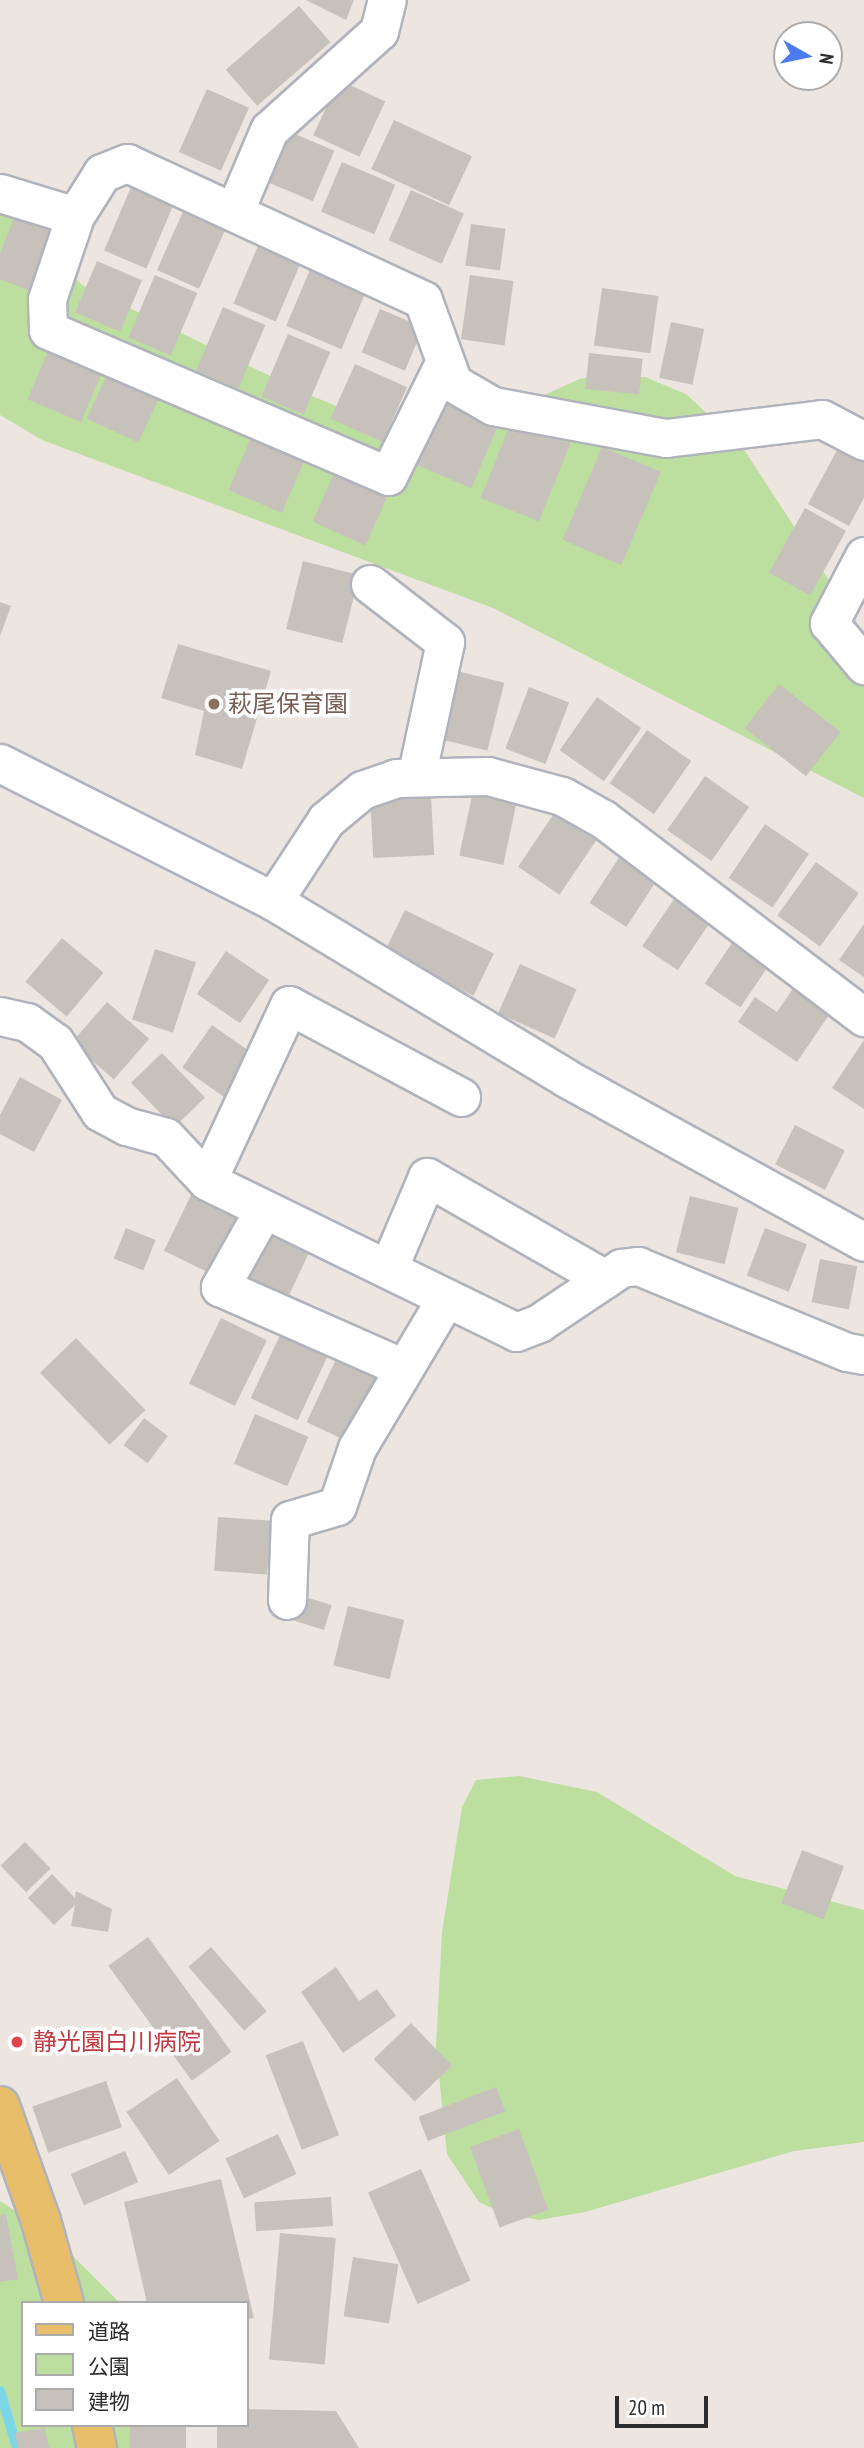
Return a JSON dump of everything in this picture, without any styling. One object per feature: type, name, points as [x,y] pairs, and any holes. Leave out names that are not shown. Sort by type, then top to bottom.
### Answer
[{"type":"main road","points":[[0,2106],[41,2221],[63,2301]]},
{"type":"main road","points":[[92,2427],[97,2448]]},
{"type":"street","points":[[234,210],[269,130],[379,31],[387,0]]},
{"type":"street","points":[[444,361],[388,476],[48,330],[47,299],[75,216],[102,173],[127,163],[234,210],[423,300],[453,383],[494,406],[666,438],[822,419],[864,441]]},
{"type":"street","points":[[0,193],[75,216]]},
{"type":"street","points":[[864,556],[829,623],[864,665]]},
{"type":"street","points":[[370,584],[445,642],[416,777]]},
{"type":"street","points":[[0,763],[273,901],[566,1078],[864,1242]]},
{"type":"street","points":[[273,901],[326,820],[362,790],[396,778],[488,776],[562,796],[603,819],[864,1017]]},
{"type":"street","points":[[207,1181],[289,1005],[461,1097]]},
{"type":"street","points":[[0,1016],[27,1021],[55,1042],[100,1112],[126,1126],[166,1137],[207,1181],[516,1332],[539,1322],[621,1268],[638,1266],[847,1352],[864,1355]]},
{"type":"street","points":[[388,1269],[427,1177],[605,1279]]},
{"type":"street","points":[[264,1209],[220,1287],[404,1368]]},
{"type":"street","points":[[287,1601],[290,1520],[337,1506],[357,1448],[446,1298]]},
{"type":"green space","points":[[0,177],[23,220],[82,285],[307,394],[388,427],[480,424],[582,378],[645,377],[686,394],[741,445],[864,634],[864,798],[493,608],[42,440],[0,415]]},
{"type":"green space","points":[[519,1776],[597,1792],[735,1876],[864,1910],[864,2142],[794,2151],[585,2212],[539,2220],[502,2213],[479,2202],[447,2154],[436,2046],[442,1932],[462,1807],[476,1780]]},
{"type":"green space","points":[[0,2201],[51,2234],[118,2301],[21,2301],[21,2427],[141,2427],[134,2448],[0,2448]]},
{"type":"building","points":[[306,0],[354,0],[346,20]]},
{"type":"building","points":[[299,6],[330,42],[257,106],[226,70]]},
{"type":"building","points":[[339,80],[385,102],[359,157],[313,135]]},
{"type":"building","points":[[207,89],[249,108],[221,171],[179,152]]},
{"type":"building","points":[[394,120],[472,156],[449,205],[371,169]]},
{"type":"building","points":[[281,128],[334,151],[313,201],[260,179]]},
{"type":"building","points":[[342,162],[395,185],[374,234],[321,212]]},
{"type":"building","points":[[131,187],[173,205],[146,268],[104,251]]},
{"type":"building","points":[[411,190],[464,214],[442,264],[389,240]]},
{"type":"building","points":[[185,207],[227,226],[199,289],[157,270]]},
{"type":"building","points":[[17,210],[63,228],[37,294],[0,279],[0,253]]},
{"type":"building","points":[[471,224],[506,229],[500,270],[465,266]]},
{"type":"building","points":[[260,241],[302,259],[276,322],[233,304]]},
{"type":"building","points":[[97,261],[142,280],[120,332],[75,313]]},
{"type":"building","points":[[312,265],[367,288],[341,349],[286,326]]},
{"type":"building","points":[[155,275],[197,293],[171,356],[128,338]]},
{"type":"building","points":[[470,275],[514,281],[505,345],[461,339]]},
{"type":"building","points":[[602,288],[658,296],[650,353],[594,345]]},
{"type":"building","points":[[223,307],[265,325],[238,388],[196,371]]},
{"type":"building","points":[[380,309],[423,327],[405,371],[362,352]]},
{"type":"building","points":[[671,322],[704,329],[692,385],[659,378]]},
{"type":"building","points":[[288,334],[330,352],[304,415],[261,397]]},
{"type":"building","points":[[51,344],[104,367],[81,422],[28,399]]},
{"type":"building","points":[[589,353],[643,359],[639,394],[585,389]]},
{"type":"building","points":[[112,364],[164,388],[138,442],[87,418]]},
{"type":"building","points":[[355,364],[407,387],[383,442],[331,419]]},
{"type":"building","points":[[446,397],[500,420],[471,488],[417,465]]},
{"type":"building","points":[[512,420],[570,444],[539,521],[481,498]]},
{"type":"building","points":[[252,435],[305,458],[282,513],[229,490]]},
{"type":"building","points":[[843,439],[864,450],[864,498],[849,526],[808,504]]},
{"type":"building","points":[[602,447],[661,472],[621,565],[563,540]]},
{"type":"building","points":[[337,467],[390,491],[366,545],[313,522]]},
{"type":"building","points":[[805,508],[846,531],[810,596],[769,573]]},
{"type":"building","points":[[303,561],[359,575],[342,643],[286,629]]},
{"type":"building","points":[[0,602],[11,606],[0,636]]},
{"type":"building","points":[[178,644],[271,671],[242,769],[195,755],[204,711],[161,698]]},
{"type":"building","points":[[449,669],[504,683],[487,751],[432,737]]},
{"type":"building","points":[[779,684],[840,732],[806,776],[745,728]]},
{"type":"building","points":[[529,687],[569,702],[545,764],[505,749]]},
{"type":"building","points":[[597,697],[641,728],[604,781],[560,750]]},
{"type":"building","points":[[647,730],[691,761],[654,814],[610,783]]},
{"type":"building","points":[[705,776],[749,807],[711,861],[667,830]]},
{"type":"building","points":[[473,791],[517,800],[503,865],[459,856]]},
{"type":"building","points":[[431,795],[434,855],[373,858],[370,798]]},
{"type":"building","points":[[555,812],[596,840],[560,895],[518,867]]},
{"type":"building","points":[[765,824],[809,854],[773,908],[729,878]]},
{"type":"building","points":[[620,856],[657,880],[626,927],[590,903]]},
{"type":"building","points":[[816,862],[859,893],[820,947],[777,915]]},
{"type":"building","points":[[674,899],[710,923],[678,970],[642,946]]},
{"type":"building","points":[[405,910],[494,953],[473,996],[384,952]]},
{"type":"building","points":[[864,924],[864,977],[839,960]]},
{"type":"building","points":[[736,937],[772,961],[740,1007],[705,983]]},
{"type":"building","points":[[62,938],[103,973],[67,1016],[25,982]]},
{"type":"building","points":[[155,949],[196,962],[173,1033],[132,1019]]},
{"type":"building","points":[[226,951],[269,980],[240,1023],[197,994]]},
{"type":"building","points":[[520,964],[577,989],[555,1039],[498,1013]]},
{"type":"building","points":[[794,987],[831,1012],[797,1062],[738,1022],[755,997],[777,1012]]},
{"type":"building","points":[[107,1002],[149,1039],[114,1079],[72,1043]]},
{"type":"building","points":[[212,1025],[254,1054],[224,1097],[182,1068]]},
{"type":"building","points":[[864,1040],[864,1109],[832,1088]]},
{"type":"building","points":[[162,1053],[205,1098],[174,1127],[131,1083]]},
{"type":"building","points":[[20,1077],[62,1100],[34,1152],[0,1134],[0,1115]]},
{"type":"building","points":[[795,1125],[845,1150],[825,1190],[775,1164]]},
{"type":"building","points":[[195,1187],[243,1210],[212,1274],[164,1251]]},
{"type":"building","points":[[690,1196],[739,1208],[724,1264],[676,1252]]},
{"type":"building","points":[[267,1222],[313,1244],[286,1302],[240,1281]]},
{"type":"building","points":[[126,1228],[156,1240],[143,1271],[114,1259]]},
{"type":"building","points":[[765,1228],[807,1244],[789,1292],[747,1276]]},
{"type":"building","points":[[820,1259],[857,1266],[849,1309],[812,1302]]},
{"type":"building","points":[[221,1318],[267,1340],[235,1406],[189,1384]]},
{"type":"building","points":[[281,1333],[328,1355],[298,1420],[251,1398]]},
{"type":"building","points":[[76,1338],[145,1410],[109,1445],[40,1373]]},
{"type":"building","points":[[337,1357],[383,1379],[353,1444],[307,1422]]},
{"type":"building","points":[[255,1414],[308,1437],[287,1486],[234,1464]]},
{"type":"building","points":[[144,1418],[168,1436],[147,1463],[124,1445]]},
{"type":"building","points":[[218,1517],[271,1521],[267,1575],[214,1571]]},
{"type":"building","points":[[302,1596],[332,1605],[324,1630],[294,1621]]},
{"type":"building","points":[[348,1606],[404,1620],[390,1679],[333,1665]]},
{"type":"building","points":[[25,1842],[51,1869],[26,1892],[1,1866]]},
{"type":"building","points":[[802,1850],[844,1866],[824,1919],[782,1903]]},
{"type":"building","points":[[52,1874],[75,1898],[76,1891],[112,1909],[108,1932],[71,1926],[75,1905],[54,1925],[28,1898]]},
{"type":"building","points":[[148,1937],[231,2052],[192,2081],[108,1966]]},
{"type":"building","points":[[211,1947],[267,2011],[244,2031],[188,1967]]},
{"type":"building","points":[[336,1967],[359,2001],[377,1989],[396,2016],[343,2053],[301,1992]]},
{"type":"building","points":[[411,2023],[452,2065],[415,2102],[374,2059]]},
{"type":"building","points":[[303,2041],[339,2135],[302,2150],[266,2055]]},
{"type":"building","points":[[177,2078],[219,2141],[169,2175],[126,2112]]},
{"type":"building","points":[[106,2081],[122,2127],[48,2153],[32,2106]]},
{"type":"building","points":[[496,2087],[505,2111],[428,2141],[419,2117]]},
{"type":"building","points":[[519,2129],[548,2210],[500,2228],[470,2147]]},
{"type":"building","points":[[278,2134],[297,2174],[244,2198],[225,2159]]},
{"type":"building","points":[[125,2151],[138,2182],[84,2205],[71,2174]]},
{"type":"building","points":[[421,2169],[471,2280],[418,2304],[368,2193]]},
{"type":"building","points":[[221,2179],[254,2318],[248,2319],[248,2301],[147,2301],[124,2202]]},
{"type":"building","points":[[331,2197],[333,2226],[256,2231],[254,2202]]},
{"type":"building","points":[[6,2214],[18,2279],[0,2282],[0,2215]]},
{"type":"building","points":[[280,2233],[336,2238],[325,2364],[269,2360]]},
{"type":"building","points":[[353,2257],[398,2264],[389,2323],[344,2316]]},
{"type":"building","points":[[248,2409],[336,2411],[359,2448],[217,2448],[217,2427],[248,2427]]},
{"type":"building","points":[[130,2427],[186,2427],[186,2448],[130,2448]]},
{"type":"building","points":[[45,2428],[49,2448],[18,2448],[15,2433]]},
{"type":"waterway","points":[[0,2391],[17,2448]]},
{"type":"place","name":"萩尾保育園","points":[[214,704]]},
{"type":"place","name":"静光園白川病院","points":[[17,2042]]}]
